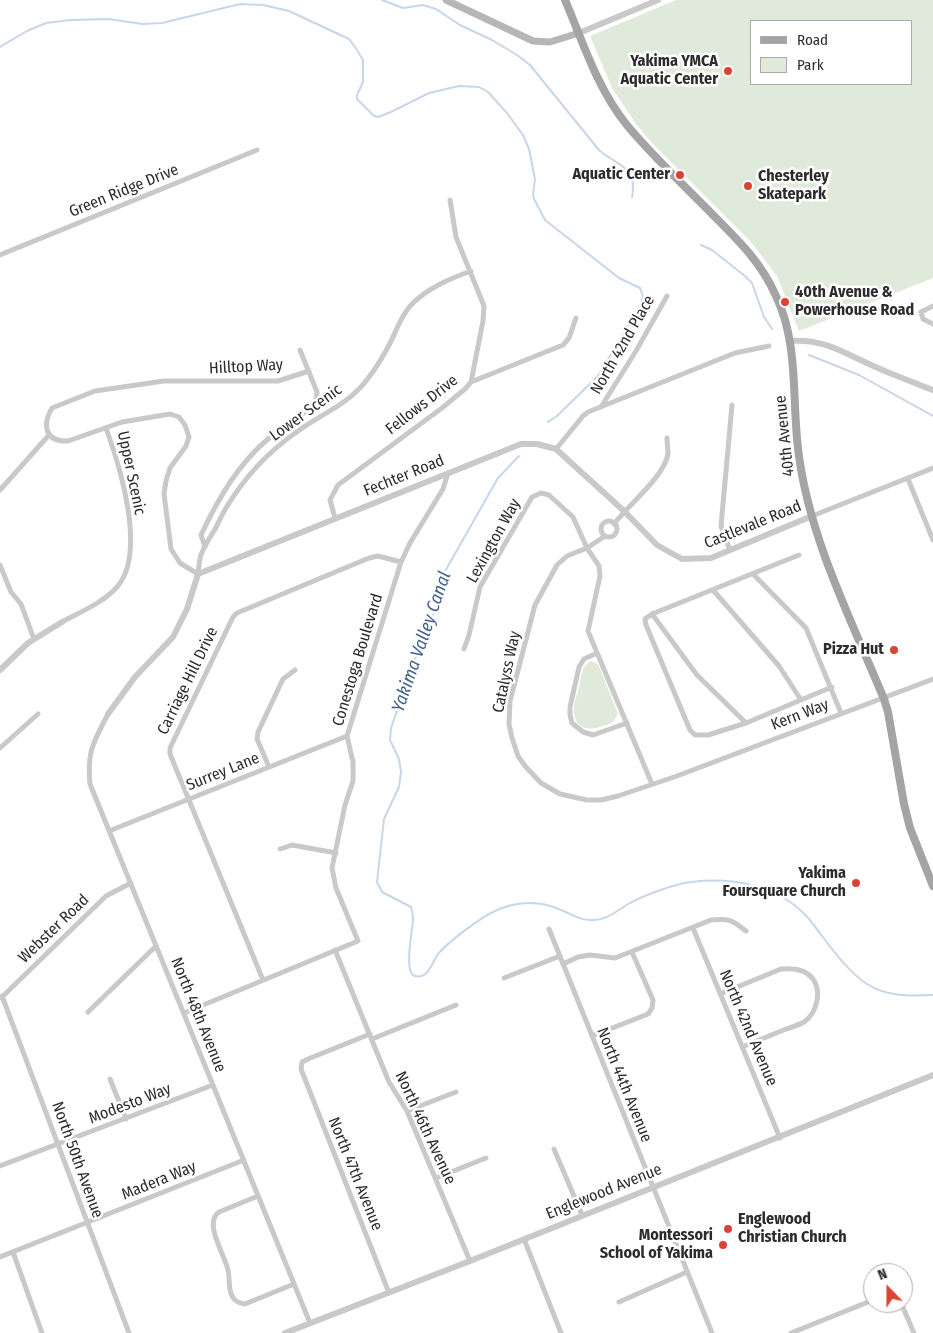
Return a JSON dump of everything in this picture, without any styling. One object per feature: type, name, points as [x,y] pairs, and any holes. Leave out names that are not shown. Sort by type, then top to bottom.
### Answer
[{"type":"main road","points":[[446,0],[533,41],[550,42],[579,33]]},
{"type":"main road","name":"40th Avenue","points":[[565,0],[605,93],[625,122],[759,264],[777,297],[790,341],[799,456],[812,516],[832,574],[884,699],[908,821],[933,886]]},
{"type":"street","points":[[579,33],[658,0]]},
{"type":"street","name":"Green Ridge Drive","points":[[0,256],[257,150]]},
{"type":"street","name":"Fellows Drive","points":[[335,518],[330,500],[338,485],[442,408],[471,382],[484,306],[456,237],[450,200]]},
{"type":"street","name":"Lower Scenic","points":[[198,574],[205,546],[226,507],[262,462],[297,432],[349,398],[369,378],[410,306],[437,285],[470,271]]},
{"type":"street","name":"North 42nd Place","points":[[601,407],[636,351],[666,296]]},
{"type":"street","points":[[933,306],[921,312],[923,319],[933,324]]},
{"type":"street","points":[[471,382],[563,345],[569,338],[576,318]]},
{"type":"street","points":[[790,341],[805,340],[829,346],[933,390]]},
{"type":"street","points":[[556,449],[583,416],[601,407],[735,353],[769,346]]},
{"type":"street","points":[[205,546],[201,535],[223,492],[240,467],[268,439],[316,404],[317,392],[300,350]]},
{"type":"street","name":"Hilltop Way","points":[[49,435],[46,422],[52,408],[95,391],[164,381],[278,381],[309,371]]},
{"type":"street","points":[[730,550],[721,526],[732,405]]},
{"type":"street","name":"Upper Scenic","points":[[62,622],[101,601],[117,588],[126,573],[131,547],[128,516],[118,461],[106,428],[122,422],[170,414],[179,417],[185,425],[189,437],[188,441],[170,468],[164,494],[171,549],[180,563],[198,574]]},
{"type":"street","points":[[0,490],[49,435],[61,441],[68,441],[106,428]]},
{"type":"street","name":"Catalyss Way","points":[[614,524],[662,470],[668,453],[667,438]]},
{"type":"street","name":"Fechter Road","points":[[198,574],[521,444],[537,444],[556,449]]},
{"type":"street","name":"Castlevale Road","points":[[556,449],[624,511],[657,545],[682,559],[711,558],[933,468]]},
{"type":"street","name":"Conestoga Boulevard","points":[[184,1013],[358,941],[334,879],[332,868],[345,805],[354,773],[347,736],[401,562],[410,543],[443,489],[448,473]]},
{"type":"street","points":[[908,479],[933,540]]},
{"type":"street","name":"Lexington Way","points":[[464,650],[480,587],[532,498],[541,493],[549,495],[573,517],[587,548]]},
{"type":"street","name":"Catalyss Way","points":[[605,536],[601,530],[602,524],[607,522],[614,524],[617,528],[614,535],[610,537],[605,536],[587,548],[568,556],[557,565],[535,605],[510,701],[509,724],[515,749],[524,766],[541,784],[560,794],[587,800],[601,800],[677,776]]},
{"type":"street","points":[[587,548],[594,556],[600,571],[588,631],[652,784]]},
{"type":"street","points":[[799,555],[652,614],[645,618],[646,625],[690,730],[695,735],[708,735],[746,722],[832,687]]},
{"type":"street","name":"Carriage Hill Drive","points":[[263,980],[188,800],[170,754],[170,748],[232,617],[241,610],[369,558],[378,556],[401,562]]},
{"type":"street","points":[[0,565],[11,592],[21,604],[34,639]]},
{"type":"street","points":[[108,714],[135,678],[173,637],[187,609],[198,574]]},
{"type":"street","points":[[754,574],[806,628],[832,687],[841,713]]},
{"type":"street","points":[[713,590],[780,666],[801,700]]},
{"type":"street","points":[[652,614],[697,675],[746,722]]},
{"type":"street","points":[[0,670],[34,639],[62,622]]},
{"type":"street","points":[[597,653],[584,659],[579,667],[570,707],[572,723],[583,732],[593,735],[627,724]]},
{"type":"street","points":[[269,768],[259,745],[258,732],[283,679],[295,670]]},
{"type":"street","name":"Kern Way","points":[[677,776],[933,679]]},
{"type":"street","points":[[0,748],[38,714]]},
{"type":"street","name":"North 48th Avenue","points":[[108,714],[95,739],[88,762],[90,784],[310,1323]]},
{"type":"street","name":"Surrey Lane","points":[[109,831],[347,736]]},
{"type":"street","points":[[280,849],[292,845],[336,853]]},
{"type":"street","name":"Webster Road","points":[[1,997],[106,896],[130,883]]},
{"type":"street","points":[[563,964],[578,957],[590,955],[615,958],[711,920],[724,919],[733,921],[746,931]]},
{"type":"street","name":"North 42nd Avenue","points":[[693,928],[780,1138]]},
{"type":"street","name":"North 44th Avenue","points":[[549,929],[712,1333]]},
{"type":"street","points":[[88,1012],[156,946]]},
{"type":"street","points":[[335,950],[371,1036],[456,1005]]},
{"type":"street","points":[[592,1036],[648,1014],[652,1008],[653,1000],[632,952]]},
{"type":"street","points":[[504,978],[560,956]]},
{"type":"street","points":[[720,994],[781,969],[789,968],[806,973],[814,980],[818,992],[815,1008],[804,1022],[742,1047]]},
{"type":"street","name":"North 50th Avenue","points":[[1,997],[129,1333]]},
{"type":"street","name":"North 47th Avenue","points":[[371,1036],[302,1062],[302,1074],[389,1293]]},
{"type":"street","name":"North 46th Avenue","points":[[371,1036],[389,1082],[407,1111],[470,1261]]},
{"type":"street","name":"Englewood Avenue","points":[[285,1333],[780,1138],[933,1075]]},
{"type":"street","points":[[110,1079],[126,1119]]},
{"type":"street","name":"Modesto Way","points":[[0,1166],[213,1085]]},
{"type":"street","points":[[407,1111],[456,1092]]},
{"type":"street","points":[[554,1149],[582,1216]]},
{"type":"street","points":[[436,1178],[486,1158]]},
{"type":"street","name":"Madera Way","points":[[0,1257],[244,1160]]},
{"type":"street","points":[[258,1196],[219,1212],[212,1220],[214,1232],[228,1269],[232,1296],[239,1303],[245,1304],[294,1284]]},
{"type":"street","points":[[524,1239],[561,1333]]},
{"type":"street","points":[[13,1252],[42,1333]]},
{"type":"street","points":[[619,1302],[687,1272]]},
{"type":"street","points":[[792,1333],[863,1304]]},
{"type":"street","points":[[905,1313],[914,1333]]},
{"type":"green space","points":[[676,0],[933,0],[933,278],[799,331],[777,276],[751,242],[650,141],[612,88],[590,36]]},
{"type":"green space","points":[[591,661],[598,664],[618,714],[613,722],[589,729],[583,727],[575,719],[574,708],[582,673],[585,666]]},
{"type":"waterway","points":[[382,0],[403,8],[423,5],[436,9],[460,25],[492,40],[530,65],[599,150],[629,173],[632,179],[632,197]]},
{"type":"waterway","name":"Yakima Valley Canal","points":[[0,47],[27,31],[46,23],[108,19],[143,24],[162,23],[240,4],[263,5],[289,11],[349,39],[363,60],[363,82],[357,99],[374,116],[378,117],[391,112],[429,93],[459,86],[479,87],[488,92],[523,135],[529,149],[535,179],[534,199],[545,220],[619,278],[640,288],[643,297],[640,306],[598,376],[557,416],[548,422]]},
{"type":"waterway","points":[[701,245],[712,250],[752,283],[764,317],[772,329]]},
{"type":"waterway","points":[[809,355],[859,375],[933,416]]},
{"type":"waterway","name":"Yakima Valley Canal","points":[[519,456],[498,478],[444,573],[429,631],[415,659],[391,728],[390,740],[399,759],[401,772],[399,787],[384,819],[377,882],[382,892],[411,907],[413,914],[409,950],[411,973],[415,976],[427,973],[442,949],[456,937],[489,914],[511,905],[536,903],[553,907],[580,918],[598,920],[636,900],[668,887],[691,882],[723,881],[754,886],[770,891],[797,907],[809,919],[836,954],[867,984],[899,995],[933,995]]},
{"type":"place","name":"Yakima YMCA Aquatic Center","points":[[728,71]]},
{"type":"place","name":"Aquatic Center","points":[[680,175]]},
{"type":"place","name":"Chesterley Skatepark","points":[[748,186]]},
{"type":"place","name":"40th Avenue & Powerhouse Road","points":[[785,302]]},
{"type":"place","name":"Pizza Hut","points":[[894,650]]},
{"type":"place","name":"Yakima Foursquare Church","points":[[856,883]]},
{"type":"place","name":"Englewood Christian Church","points":[[728,1229]]},
{"type":"place","name":"Montessori School of Yakima","points":[[723,1245]]}]
